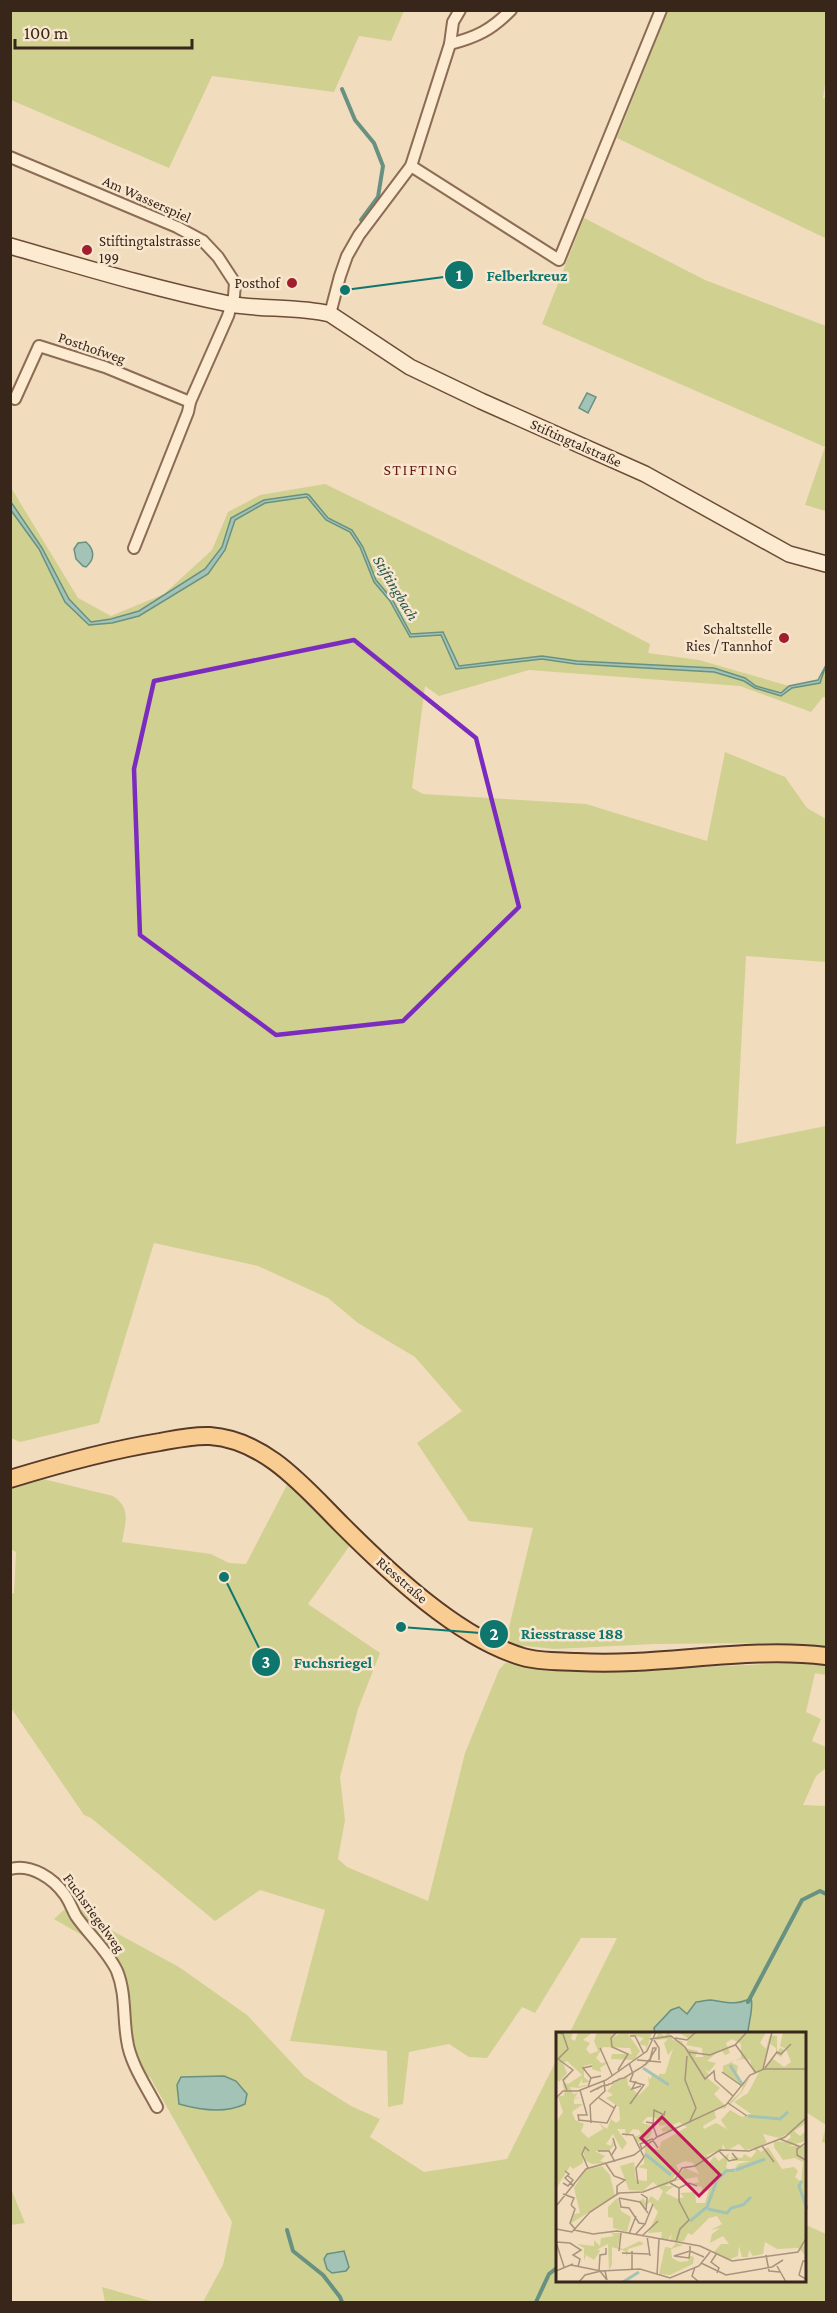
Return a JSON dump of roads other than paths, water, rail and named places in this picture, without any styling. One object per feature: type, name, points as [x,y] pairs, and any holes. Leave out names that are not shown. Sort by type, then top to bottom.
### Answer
[{"type":"main road","name":"Riesstraße","points":[[10,1479],[136,1446],[210,1436],[234,1441],[256,1450],[290,1474],[417,1593],[457,1626],[498,1649],[526,1658],[594,1663],[725,1655],[811,1654],[826,1656]]},
{"type":"street","points":[[330,314],[347,256],[359,235],[411,166],[450,44],[453,22],[460,10]]},
{"type":"street","points":[[450,44],[477,37],[496,25],[511,10]]},
{"type":"street","points":[[411,166],[559,260],[661,10]]},
{"type":"street","name":"Am Wasserspiel","points":[[10,157],[133,208],[203,241],[230,273],[235,283],[232,304]]},
{"type":"street","name":"Stiftingtalstraße","points":[[10,246],[112,275],[232,304],[330,314],[410,367],[645,474],[789,554],[826,564]]},
{"type":"street","points":[[134,548],[190,402],[232,304]]},
{"type":"street","name":"Posthofweg","points":[[15,399],[39,346],[105,367],[190,402]]},
{"type":"street","name":"Fuchsriegelweg","points":[[10,1869],[16,1867],[34,1870],[49,1878],[65,1895],[76,1916],[106,1954],[117,1972],[122,1992],[127,2041],[157,2107]]},
{"type":"waterway","points":[[342,89],[355,120],[374,143],[383,166],[378,197],[361,220]]},
{"type":"waterway","points":[[748,2002],[802,1900],[820,1891],[826,1894]]},
{"type":"waterway","points":[[287,2230],[293,2251],[323,2275],[342,2302]]},
{"type":"waterway","points":[[536,2302],[549,2274],[556,2269]]},
{"type":"place","name":"Stiftingtalstrasse 199","points":[[87,250]]},
{"type":"place","name":"Posthof","points":[[292,283]]},
{"type":"place","name":"Felberkreuz","points":[[345,290]]},
{"type":"place","name":"Schaltstelle Ries / Tannhof","points":[[784,638]]},
{"type":"place","name":"Fuchsriegel","points":[[224,1577]]},
{"type":"place","name":"Riesstrasse 188","points":[[401,1627]]},
{"type":"district","name":"STIFTING","points":[[421,469]]},
{"type":"water label","name":"Stiftingbach","points":[[396,588]]}]
